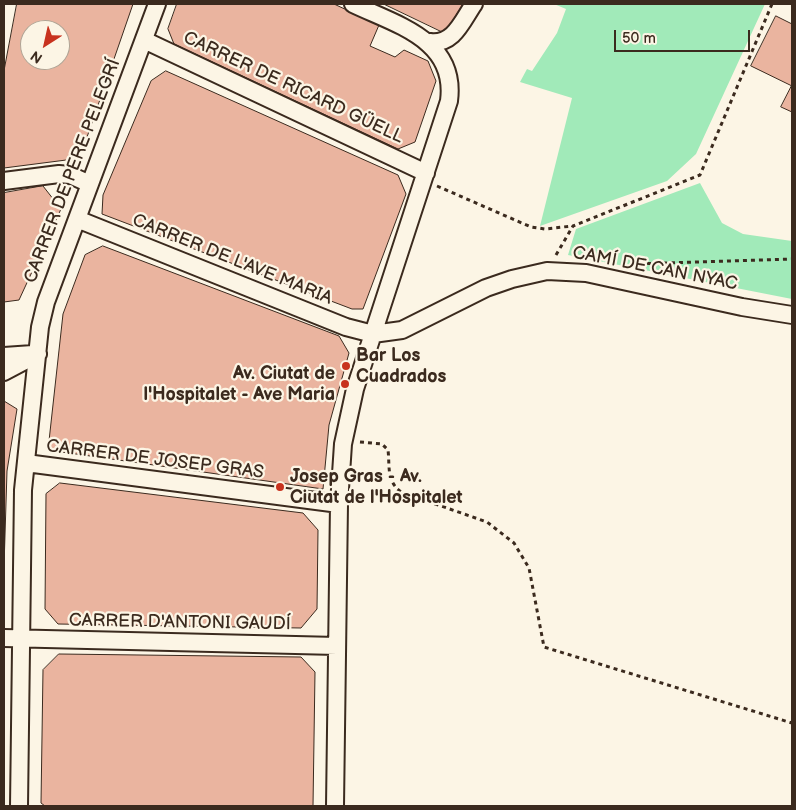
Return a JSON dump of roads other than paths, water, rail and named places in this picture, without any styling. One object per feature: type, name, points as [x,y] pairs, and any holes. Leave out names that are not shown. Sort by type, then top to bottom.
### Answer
[{"type":"street","name":"CARRER DE PERE PELEGRÍ","points":[[19,806],[23,490],[38,354],[46,302],[157,4]]},
{"type":"street","points":[[353,4],[430,42],[438,43],[451,38],[474,4]]},
{"type":"street","name":"CARRER DE RICARD GÜELL","points":[[144,40],[430,179]]},
{"type":"street","points":[[335,806],[339,504],[343,444],[349,415],[373,334],[430,179],[450,90],[450,80],[430,42]]},
{"type":"street","points":[[4,181],[59,174],[70,175],[90,184]]},
{"type":"street","name":"CARRER DE L'AVE MARIA","points":[[76,219],[346,328],[373,334]]},
{"type":"street","name":"CAMÍ DE CAN NYAC","points":[[373,334],[402,330],[486,288],[512,279],[547,271],[586,273],[742,307],[792,314]]},
{"type":"street","points":[[4,356],[38,354]]},
{"type":"street","points":[[4,372],[38,354]]},
{"type":"street","name":"CARRER DE JOSEP GRAS","points":[[26,463],[339,504]]},
{"type":"street","name":"CARRER D'ANTONI GAUDÍ","points":[[4,638],[337,646]]},
{"type":"place","name":"Bar Los Cuadrados","points":[[346,366]]},
{"type":"place","name":"Av. Ciutat de l'Hospitalet - Ave Maria","points":[[345,384]]},
{"type":"place","name":"Josep Gras - Av. Ciutat de l'Hospitalet","points":[[280,487]]}]
